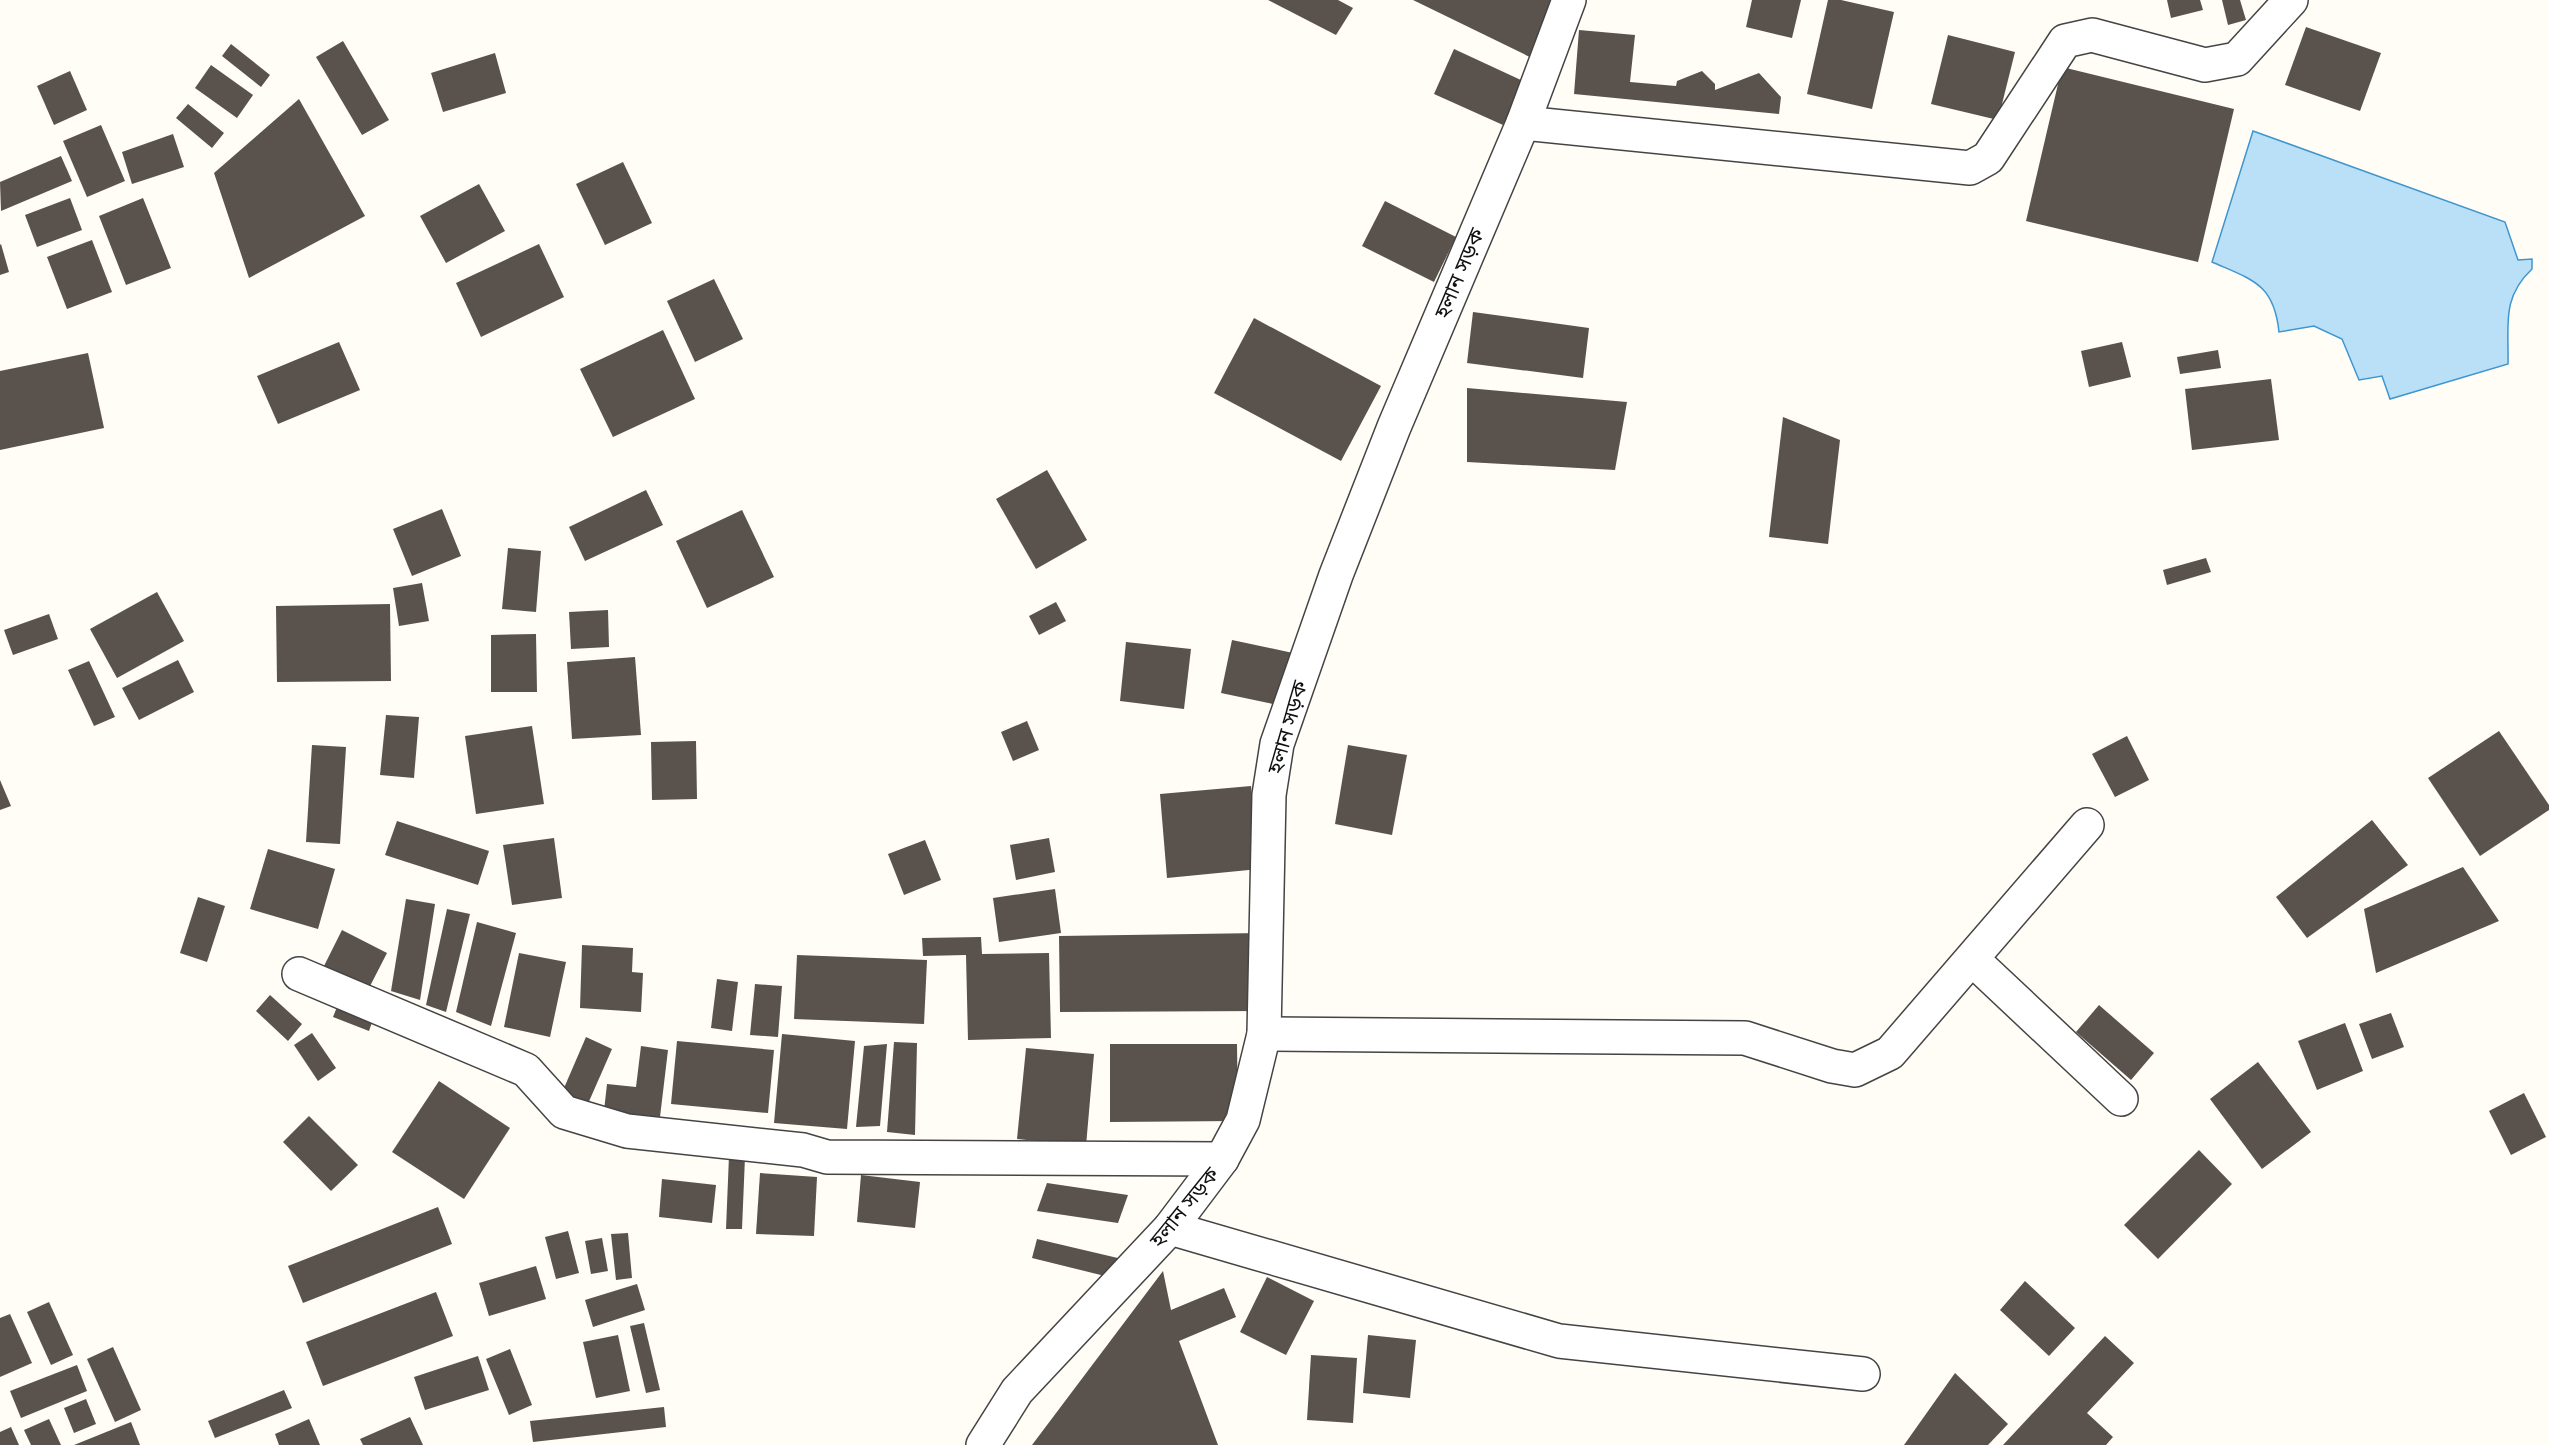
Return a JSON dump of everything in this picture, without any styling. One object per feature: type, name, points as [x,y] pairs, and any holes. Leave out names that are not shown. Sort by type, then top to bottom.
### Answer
[{"type":"street","name":"হলান সড়ক","points":[[983,1445],[1017,1391],[1170,1228],[1222,1159],[1243,1120],[1264,1034],[1269,795],[1278,744],[1336,575],[1394,427],[1523,123],[1569,0]]},
{"type":"street","points":[[1523,123],[1970,168],[1988,158],[2065,41],[2092,35],[2205,65],[2237,59],[2291,0]]},
{"type":"street","points":[[1264,1034],[1745,1038],[1832,1066],[1856,1070],[1890,1053],[2087,825]]},
{"type":"street","points":[[1972,960],[2121,1099]]},
{"type":"street","points":[[300,974],[526,1070],[564,1112],[627,1131],[803,1150],[827,1157],[1222,1159]]},
{"type":"street","points":[[1170,1228],[1559,1341],[1863,1374]]},
{"type":"water","points":[[2253,131],[2505,222],[2518,260],[2532,259],[2532,269],[2515,291],[2511,302],[2508,325],[2508,364],[2390,399],[2382,376],[2359,380],[2342,339],[2314,326],[2279,332],[2272,303],[2259,286],[2250,279],[2212,262]]},
{"type":"building","points":[[1268,0],[1338,0],[1353,8],[1336,35]]},
{"type":"building","points":[[1413,0],[1563,0],[1536,60]]},
{"type":"building","points":[[1752,0],[1801,0],[1792,38],[1746,27]]},
{"type":"building","points":[[1828,0],[1841,0],[1894,12],[1872,109],[1807,94]]},
{"type":"building","points":[[2167,0],[2200,0],[2203,10],[2171,18]]},
{"type":"building","points":[[2222,0],[2240,0],[2246,20],[2228,25]]},
{"type":"building","points":[[2306,27],[2381,53],[2360,111],[2285,85]]},
{"type":"building","points":[[1579,30],[1635,35],[1630,82],[1676,86],[1677,81],[1702,71],[1715,84],[1715,90],[1759,73],[1781,97],[1779,114],[1574,94]]},
{"type":"building","points":[[1948,35],[2015,52],[1998,120],[1931,104]]},
{"type":"building","points":[[343,41],[389,120],[362,135],[316,57]]},
{"type":"building","points":[[231,44],[270,75],[261,87],[222,56]]},
{"type":"building","points":[[1454,49],[1523,81],[1503,125],[1434,94]]},
{"type":"building","points":[[495,53],[506,93],[443,112],[431,73]]},
{"type":"building","points":[[211,65],[253,95],[237,118],[195,88]]},
{"type":"building","points":[[2062,67],[2234,109],[2198,262],[2026,221]]},
{"type":"building","points":[[70,71],[87,110],[54,125],[37,86]]},
{"type":"building","points":[[299,99],[365,216],[249,278],[214,173]]},
{"type":"building","points":[[188,104],[224,133],[212,148],[176,118]]},
{"type":"building","points":[[101,125],[125,181],[87,197],[63,141]]},
{"type":"building","points":[[173,134],[184,167],[132,184],[122,152]]},
{"type":"building","points":[[61,156],[72,181],[1,211],[0,182]]},
{"type":"building","points":[[623,162],[652,223],[605,245],[576,184]]},
{"type":"building","points":[[479,184],[505,231],[446,263],[420,216]]},
{"type":"building","points":[[70,198],[82,230],[37,247],[25,215]]},
{"type":"building","points":[[143,198],[171,268],[126,285],[99,216]]},
{"type":"building","points":[[1385,201],[1456,237],[1434,282],[1362,246]]},
{"type":"building","points":[[92,240],[112,292],[67,309],[47,257]]},
{"type":"building","points":[[539,244],[564,297],[481,337],[456,283]]},
{"type":"building","points":[[0,245],[9,272],[0,275]]},
{"type":"building","points":[[714,279],[743,339],[695,362],[667,301]]},
{"type":"building","points":[[1473,312],[1589,328],[1583,378],[1467,363]]},
{"type":"building","points":[[1254,318],[1381,386],[1341,461],[1214,393]]},
{"type":"building","points":[[663,330],[695,399],[613,437],[580,369]]},
{"type":"building","points":[[339,342],[360,390],[278,424],[257,376]]},
{"type":"building","points":[[2122,342],[2131,377],[2089,387],[2081,351]]},
{"type":"building","points":[[2218,350],[2221,368],[2180,374],[2177,357]]},
{"type":"building","points":[[88,353],[104,428],[0,450],[0,371]]},
{"type":"building","points":[[2271,379],[2279,440],[2192,450],[2185,389]]},
{"type":"building","points":[[1467,388],[1627,402],[1615,470],[1467,462]]},
{"type":"building","points":[[1783,417],[1840,440],[1828,544],[1769,537]]},
{"type":"building","points":[[1047,470],[1087,540],[1036,569],[996,499]]},
{"type":"building","points":[[646,490],[663,525],[585,561],[569,527]]},
{"type":"building","points":[[442,509],[461,556],[412,576],[393,529]]},
{"type":"building","points":[[742,510],[774,577],[707,608],[676,541]]},
{"type":"building","points":[[508,548],[541,551],[536,612],[502,609]]},
{"type":"building","points":[[2206,558],[2211,572],[2167,585],[2163,570]]},
{"type":"building","points":[[422,583],[429,621],[399,626],[393,588]]},
{"type":"building","points":[[157,592],[184,641],[117,678],[90,629]]},
{"type":"building","points":[[1056,602],[1066,621],[1039,635],[1029,616]]},
{"type":"building","points":[[390,604],[391,681],[277,682],[276,606]]},
{"type":"building","points":[[608,610],[609,647],[571,649],[569,612]]},
{"type":"building","points":[[49,614],[58,639],[13,655],[4,630]]},
{"type":"building","points":[[536,634],[537,692],[491,692],[491,635]]},
{"type":"building","points":[[1232,640],[1293,653],[1282,706],[1221,693]]},
{"type":"building","points":[[1126,642],[1191,649],[1184,709],[1120,701]]},
{"type":"building","points":[[635,657],[641,735],[572,739],[567,662]]},
{"type":"building","points":[[178,660],[194,692],[139,720],[122,688]]},
{"type":"building","points":[[89,661],[115,717],[94,726],[68,670]]},
{"type":"building","points":[[386,715],[419,717],[414,778],[380,775]]},
{"type":"building","points":[[1027,721],[1039,750],[1013,761],[1001,732]]},
{"type":"building","points":[[532,726],[544,804],[476,814],[465,736]]},
{"type":"building","points":[[2499,731],[2549,805],[2549,810],[2480,856],[2428,778]]},
{"type":"building","points":[[2127,736],[2149,780],[2115,797],[2092,754]]},
{"type":"building","points":[[696,741],[697,799],[652,800],[651,742]]},
{"type":"building","points":[[312,745],[346,747],[340,844],[306,842]]},
{"type":"building","points":[[1348,745],[1407,755],[1392,835],[1335,824]]},
{"type":"building","points":[[0,780],[11,806],[0,810]]},
{"type":"building","points":[[1251,786],[1259,869],[1167,878],[1160,794]]},
{"type":"building","points":[[2372,820],[2408,865],[2307,938],[2276,897]]},
{"type":"building","points":[[397,821],[489,851],[478,885],[385,855]]},
{"type":"building","points":[[554,838],[562,898],[512,905],[503,845]]},
{"type":"building","points":[[1049,838],[1055,872],[1016,880],[1010,845]]},
{"type":"building","points":[[925,840],[941,880],[904,895],[888,854]]},
{"type":"building","points":[[268,849],[335,869],[318,929],[250,909]]},
{"type":"building","points":[[2463,867],[2499,921],[2376,973],[2364,909]]},
{"type":"building","points":[[1055,889],[1061,933],[999,942],[993,898]]},
{"type":"building","points":[[198,897],[225,906],[207,962],[180,953]]},
{"type":"building","points":[[406,899],[435,904],[420,1000],[391,991]]},
{"type":"building","points":[[447,909],[470,914],[446,1012],[426,1005]]},
{"type":"building","points":[[477,922],[516,933],[491,1026],[456,1012]]},
{"type":"building","points":[[342,930],[387,953],[368,990],[323,968]]},
{"type":"building","points":[[1261,933],[1262,1011],[1060,1012],[1059,936]]},
{"type":"building","points":[[981,937],[982,954],[1049,953],[1051,1038],[968,1040],[966,955],[923,956],[922,938]]},
{"type":"building","points":[[582,945],[633,948],[632,972],[643,973],[641,1012],[580,1008]]},
{"type":"building","points":[[519,953],[566,962],[550,1037],[504,1027]]},
{"type":"building","points":[[797,955],[927,960],[924,1024],[794,1019]]},
{"type":"building","points":[[717,979],[738,982],[732,1031],[711,1028]]},
{"type":"building","points":[[755,984],[782,986],[778,1037],[750,1035]]},
{"type":"building","points":[[270,995],[302,1024],[288,1041],[256,1011]]},
{"type":"building","points":[[341,997],[376,1011],[369,1031],[333,1017]]},
{"type":"building","points":[[2099,1005],[2154,1053],[2131,1080],[2076,1032]]},
{"type":"building","points":[[2391,1013],[2404,1047],[2372,1059],[2359,1024]]},
{"type":"building","points":[[2345,1023],[2363,1071],[2317,1090],[2298,1041]]},
{"type":"building","points":[[312,1033],[336,1068],[318,1081],[294,1045]]},
{"type":"building","points":[[782,1034],[855,1041],[847,1129],[774,1123]]},
{"type":"building","points":[[586,1037],[612,1049],[587,1106],[561,1095]]},
{"type":"building","points":[[677,1041],[774,1050],[768,1113],[671,1104]]},
{"type":"building","points":[[894,1042],[917,1043],[915,1135],[887,1132]]},
{"type":"building","points":[[887,1044],[880,1126],[856,1127],[864,1046]]},
{"type":"building","points":[[1110,1044],[1237,1044],[1238,1121],[1110,1122]]},
{"type":"building","points":[[641,1046],[668,1050],[660,1117],[604,1111],[607,1084],[636,1087]]},
{"type":"building","points":[[1026,1048],[1094,1054],[1086,1146],[1017,1139]]},
{"type":"building","points":[[2258,1062],[2311,1132],[2262,1169],[2210,1099]]},
{"type":"building","points":[[439,1081],[510,1128],[464,1199],[392,1152]]},
{"type":"building","points":[[2524,1093],[2546,1137],[2511,1155],[2489,1111]]},
{"type":"building","points":[[309,1116],[358,1165],[331,1191],[283,1142]]},
{"type":"building","points":[[2199,1150],[2232,1184],[2158,1259],[2124,1225]]},
{"type":"building","points":[[729,1156],[745,1157],[742,1229],[726,1229]]},
{"type":"building","points":[[760,1173],[817,1177],[814,1236],[756,1234]]},
{"type":"building","points":[[861,1175],[920,1182],[915,1228],[857,1222]]},
{"type":"building","points":[[662,1179],[716,1185],[712,1223],[659,1217]]},
{"type":"building","points":[[1047,1183],[1128,1195],[1118,1223],[1037,1211]]},
{"type":"building","points":[[438,1207],[452,1244],[303,1303],[288,1266]]},
{"type":"building","points":[[568,1231],[579,1273],[556,1279],[545,1237]]},
{"type":"building","points":[[628,1233],[632,1278],[616,1280],[611,1234]]},
{"type":"building","points":[[602,1238],[608,1271],[591,1274],[585,1241]]},
{"type":"building","points":[[1037,1239],[1122,1259],[1117,1279],[1032,1258]]},
{"type":"building","points":[[536,1266],[546,1299],[489,1316],[479,1283]]},
{"type":"building","points":[[1163,1271],[1171,1310],[1224,1288],[1236,1317],[1179,1341],[1218,1445],[1032,1445]]},
{"type":"building","points":[[1267,1277],[1314,1301],[1286,1355],[1240,1332]]},
{"type":"building","points":[[2025,1281],[2075,1328],[2049,1356],[2000,1310]]},
{"type":"building","points":[[637,1284],[645,1310],[593,1327],[585,1300]]},
{"type":"building","points":[[436,1292],[453,1336],[323,1386],[306,1342]]},
{"type":"building","points":[[49,1302],[73,1355],[51,1365],[27,1312]]},
{"type":"building","points":[[10,1314],[32,1363],[0,1377],[0,1318]]},
{"type":"building","points":[[644,1323],[660,1390],[646,1393],[630,1326]]},
{"type":"building","points":[[618,1335],[630,1391],[596,1398],[583,1342]]},
{"type":"building","points":[[1368,1335],[1416,1340],[1410,1398],[1363,1393]]},
{"type":"building","points":[[2105,1336],[2134,1363],[2087,1413],[2113,1437],[2106,1445],[2003,1445]]},
{"type":"building","points":[[113,1347],[141,1410],[115,1422],[87,1359]]},
{"type":"building","points":[[510,1349],[532,1405],[509,1415],[486,1359]]},
{"type":"building","points":[[1311,1355],[1357,1358],[1353,1423],[1307,1420]]},
{"type":"building","points":[[478,1356],[489,1390],[425,1410],[414,1377]]},
{"type":"building","points":[[77,1365],[87,1391],[21,1418],[10,1391]]},
{"type":"building","points":[[1955,1373],[2008,1424],[1988,1445],[1904,1445]]},
{"type":"building","points":[[284,1390],[292,1408],[215,1438],[208,1421]]},
{"type":"building","points":[[86,1399],[96,1424],[74,1433],[64,1408]]},
{"type":"building","points":[[664,1407],[666,1427],[533,1442],[530,1421]]},
{"type":"building","points":[[410,1417],[423,1445],[363,1445],[360,1439]]},
{"type":"building","points":[[49,1419],[61,1445],[31,1445],[24,1430]]},
{"type":"building","points":[[309,1419],[320,1445],[279,1445],[275,1434]]},
{"type":"building","points":[[131,1422],[140,1445],[74,1445]]},
{"type":"building","points":[[11,1427],[19,1445],[0,1445],[0,1432]]}]
